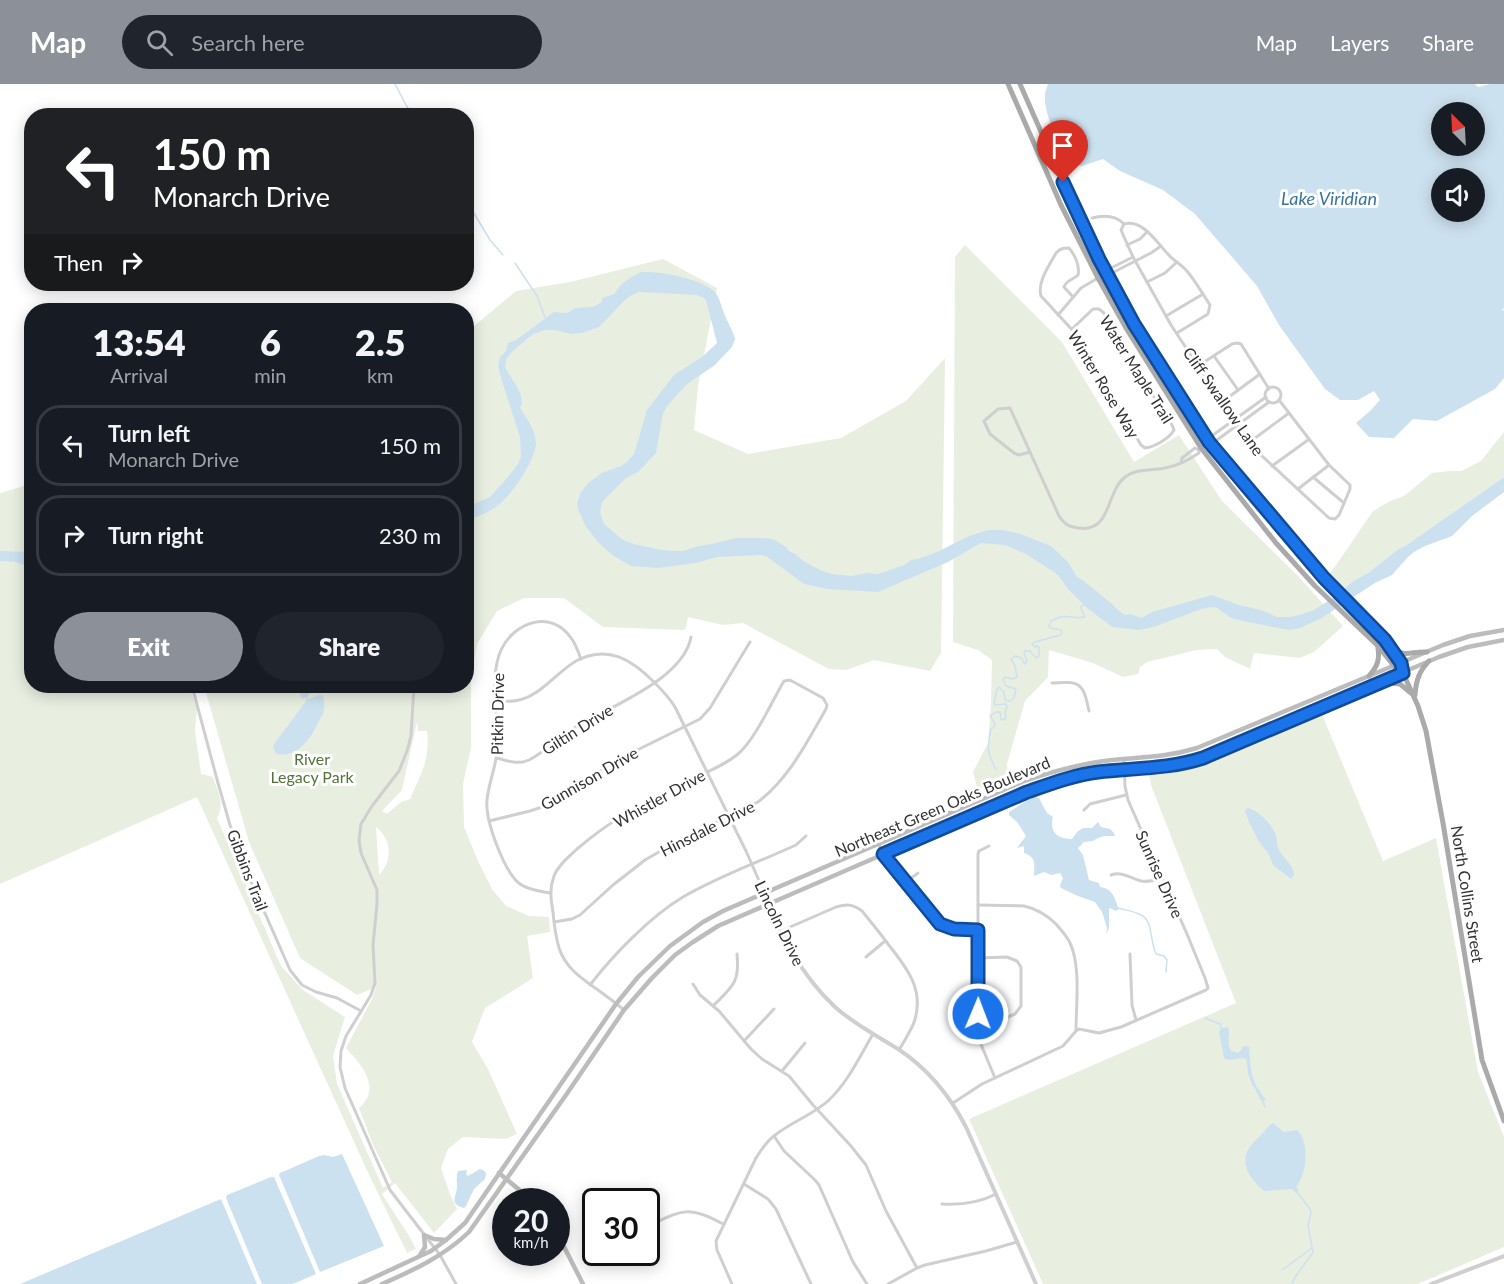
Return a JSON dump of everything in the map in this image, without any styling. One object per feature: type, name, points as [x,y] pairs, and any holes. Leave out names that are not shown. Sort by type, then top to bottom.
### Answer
[{"type":"main road","name":"North Collins Street","points":[[1008,84],[1061,205],[1098,278],[1200,449],[1276,543],[1315,586],[1403,673]]},
{"type":"main road","name":"North Collins Street","points":[[1020,84],[1071,200],[1142,338],[1209,442],[1324,578],[1383,637],[1401,663],[1424,724],[1443,823],[1482,1060],[1503,1118]]},
{"type":"main road","points":[[1098,278],[1108,273]]},
{"type":"main road","name":"Northeast Green Oaks Boulevard","points":[[360,1284],[435,1248],[465,1223],[616,1004],[651,963],[687,933],[723,911],[1024,781],[1082,764],[1159,757],[1197,748],[1457,639],[1504,630]]},
{"type":"main road","points":[[1496,631],[1496,641]]},
{"type":"main road","name":"Northeast Green Oaks Boulevard","points":[[382,1284],[420,1267],[457,1243],[469,1232],[624,1010],[675,955],[718,926],[1027,792],[1049,784],[1096,773],[1163,767],[1196,760],[1462,648],[1504,640]]},
{"type":"main road","points":[[1369,676],[1377,667],[1380,655],[1378,646]]},
{"type":"main road","points":[[1391,648],[1406,655],[1415,651],[1426,652]]},
{"type":"main road","points":[[1414,697],[1418,676],[1429,661]]},
{"type":"main road","points":[[1380,682],[1401,684],[1414,697]]},
{"type":"main road","points":[[1318,698],[1322,707]]},
{"type":"main road","points":[[542,1111],[551,1117]]},
{"type":"main road","points":[[499,1173],[517,1188]]},
{"type":"main road","points":[[419,1257],[425,1247],[424,1235],[446,1240]]},
{"type":"main road","points":[[570,1258],[583,1284]]},
{"type":"street","points":[[1092,218],[1114,217],[1124,224],[1131,223],[1147,232],[1194,279],[1210,305],[1208,314],[1176,333]]},
{"type":"street","name":"Cliff Swallow Lane","points":[[1124,224],[1120,230],[1127,245],[1176,333],[1222,402],[1262,456],[1331,520],[1338,518],[1344,503]]},
{"type":"street","points":[[1127,245],[1147,232]]},
{"type":"street","points":[[1108,273],[1112,273],[1161,246]]},
{"type":"street","name":"Winter Rose Way","points":[[1073,297],[1066,290],[1065,284],[1079,273],[1075,258],[1069,248],[1059,249],[1040,284],[1043,300],[1072,330],[1141,445],[1145,448]]},
{"type":"street","points":[[1108,273],[1109,269],[1133,257]]},
{"type":"street","points":[[1147,282],[1165,273],[1176,262]]},
{"type":"street","points":[[1058,315],[1081,288],[1098,278]]},
{"type":"street","points":[[1166,316],[1203,294]]},
{"type":"street","name":"Water Maple Trail","points":[[1072,330],[1093,309],[1099,309],[1104,313],[1174,428],[1171,435],[1145,448]]},
{"type":"street","points":[[1197,366],[1232,344],[1241,344],[1269,389]]},
{"type":"street","points":[[1214,356],[1238,390]]},
{"type":"street","points":[[1222,402],[1260,374]]},
{"type":"street","points":[[1209,442],[1217,440],[1269,402],[1274,403],[1279,400],[1281,396],[1278,389],[1269,389]]},
{"type":"street","points":[[1030,452],[1019,455],[1014,453],[990,434],[984,421],[998,409],[1010,408],[1062,521],[1069,526],[1089,528],[1097,525],[1106,515],[1114,489],[1125,477],[1143,469],[1165,468],[1184,462],[1199,453],[1213,435],[1266,397],[1269,389]]},
{"type":"street","points":[[1266,397],[1269,402]]},
{"type":"street","points":[[1279,400],[1329,465],[1348,482],[1350,489],[1344,503],[1313,477]]},
{"type":"street","points":[[1251,441],[1290,413]]},
{"type":"street","points":[[1272,466],[1308,440]]},
{"type":"street","points":[[1298,489],[1329,465]]},
{"type":"street","name":"Pitkin Drive","points":[[550,893],[524,887],[511,874],[492,833],[489,821],[487,800],[498,746],[495,691],[497,671],[502,650],[510,636],[525,625],[538,622],[546,622],[560,628],[571,638],[581,659]]},
{"type":"street","name":"Giltin Drive","points":[[497,758],[515,763],[530,760],[566,733],[655,683],[668,673],[684,655],[691,637]]},
{"type":"street","name":"Gunnison Drive","points":[[489,821],[550,804],[615,761],[700,719],[710,708],[750,642]]},
{"type":"street","name":"Lincoln Drive","points":[[496,701],[529,697],[565,668],[581,659],[598,655],[621,657],[633,663],[669,697],[729,816],[781,932],[798,964],[823,995],[848,1017],[899,1050],[928,1073],[953,1103],[966,1127],[1036,1284]]},
{"type":"street","name":"Whistler Drive","points":[[624,1010],[579,977],[567,964],[560,949],[550,893],[553,878],[560,865],[628,813],[732,758],[747,746],[784,681],[790,680],[825,701]]},
{"type":"street","points":[[1052,683],[1068,682],[1079,685],[1085,692],[1089,711]]},
{"type":"street","name":"Gibbins Trail","points":[[194,693],[230,825],[249,877],[290,970],[303,985],[316,992],[337,998],[361,1011]]},
{"type":"street","points":[[414,693],[411,736],[399,771],[361,824],[359,840],[361,853],[377,890],[378,904],[373,945],[375,983],[371,995],[346,1036],[341,1051],[340,1066],[345,1088],[390,1190],[440,1255],[456,1284]]},
{"type":"street","name":"Hinsdale Drive","points":[[554,921],[572,919],[580,915],[645,860],[683,838],[758,802],[777,786],[789,771],[826,709],[825,701]]},
{"type":"street","name":"Sunrise Drive","points":[[1124,759],[1126,795],[1208,987],[1206,990],[1137,1020]]},
{"type":"street","points":[[1084,810],[1090,804],[1126,795]]},
{"type":"street","points":[[590,985],[612,959],[662,912],[682,898],[703,886],[796,845],[806,836]]},
{"type":"street","points":[[878,845],[940,924],[954,929],[978,930]]},
{"type":"street","points":[[989,846],[979,851],[978,854],[978,1014],[980,1042],[995,1078]]},
{"type":"street","points":[[906,882],[918,873]]},
{"type":"street","points":[[1111,875],[1120,873],[1146,881],[1162,878]]},
{"type":"street","points":[[978,905],[1032,908],[1043,913],[1065,935],[1070,942],[1075,960],[1076,1031]]},
{"type":"street","points":[[781,932],[836,907],[856,906],[862,911],[904,964],[916,988],[917,1001],[913,1025],[899,1050]]},
{"type":"street","points":[[866,957],[886,941]]},
{"type":"street","points":[[713,1006],[729,990],[736,979],[739,971],[737,954]]},
{"type":"street","points":[[953,1103],[982,1084],[1063,1046],[1079,1029],[1104,1032],[1137,1020],[1132,1005],[1130,954]]},
{"type":"street","points":[[978,958],[1007,957],[1017,961],[1021,967],[1021,1006],[1016,1014],[1008,1017],[978,1014]]},
{"type":"street","points":[[693,984],[700,995],[762,1059],[789,1076],[852,1147],[866,1165],[886,1211],[916,1268]]},
{"type":"street","points":[[744,1041],[774,1009]]},
{"type":"street","points":[[732,1284],[717,1250],[716,1240],[756,1158],[774,1136],[830,1099],[858,1061],[873,1034]]},
{"type":"street","points":[[782,1071],[805,1043]]},
{"type":"street","points":[[774,1136],[780,1148],[819,1185],[853,1262],[867,1284]]},
{"type":"street","points":[[744,1184],[768,1199],[776,1209],[811,1284]]},
{"type":"street","points":[[942,1204],[975,1202],[996,1194]]},
{"type":"street","points":[[660,1221],[680,1212],[698,1212],[723,1225]]},
{"type":"street","points":[[888,1284],[916,1268],[1017,1242]]},
{"type":"street","points":[[1431,1284],[1504,1256]]},
{"type":"green space","points":[[965,245],[1062,342],[1134,462],[1179,435],[1222,501],[1298,576],[1343,626],[1314,652],[1300,658],[1254,653],[1250,669],[1225,657],[1217,649],[1197,650],[1147,662],[1140,667],[1138,674],[1123,677],[1093,663],[1049,650],[1048,677],[1025,701],[1007,764],[1008,779],[978,790],[973,772],[988,743],[992,660],[978,650],[953,642],[955,257]]},
{"type":"green space","points":[[663,259],[717,288],[698,386],[694,430],[748,454],[841,438],[906,401],[945,358],[941,653],[930,671],[874,660],[846,670],[829,669],[743,623],[723,625],[688,617],[685,630],[603,627],[564,598],[524,598],[497,611],[477,644],[474,662],[474,326],[516,291],[570,282]]},
{"type":"green space","points":[[1504,432],[1504,477],[1397,550],[1346,589],[1330,574],[1373,511],[1404,496],[1432,473],[1461,471],[1481,461]]},
{"type":"green space","name":"River Legacy Park","points":[[24,486],[24,693],[191,693],[197,709],[195,730],[201,774],[213,777],[221,803],[217,818],[281,966],[303,990],[345,1017],[333,1056],[337,1084],[383,1188],[392,1182],[373,1145],[359,1108],[369,1093],[367,1077],[346,1048],[376,987],[357,995],[300,958],[249,842],[206,693],[471,693],[471,748],[463,784],[464,827],[492,889],[506,906],[529,916],[549,917],[550,932],[527,936],[533,978],[485,1008],[472,1042],[488,1069],[517,1134],[506,1139],[463,1137],[448,1149],[441,1168],[457,1209],[434,1233],[395,1183],[382,1194],[416,1249],[407,1253],[370,1177],[197,797],[0,884],[0,493]],"holes":[[[417,722],[418,731],[427,731],[428,741],[424,766],[410,799],[401,802],[387,814],[382,811],[402,790]],[[376,827],[381,832],[389,850],[387,863],[379,875]]]},
{"type":"green space","points":[[1321,712],[1383,861],[1436,838],[1478,1072],[1504,1137],[1504,1247],[1418,1284],[1043,1284],[969,1119],[1236,1003],[1151,785],[1149,774],[1206,762]]},
{"type":"water","name":"Lake Viridian","points":[[1048,84],[1475,84],[1478,87],[1504,84],[1504,308],[1501,311],[1504,310],[1504,378],[1495,389],[1437,421],[1413,419],[1394,438],[1369,437],[1356,423],[1380,400],[1374,391],[1358,400],[1340,400],[1325,389],[1279,325],[1257,286],[1195,214],[1163,190],[1120,171],[1103,159],[1082,166],[1072,164],[1050,121],[1045,93]]},
{"type":"water","points":[[641,272],[659,273],[679,276],[707,286],[719,299],[735,339],[732,347],[715,365],[687,384],[668,405],[663,413],[656,453],[638,472],[626,478],[602,502],[600,512],[604,524],[623,540],[634,544],[662,550],[683,551],[736,538],[766,538],[775,540],[820,570],[851,576],[867,573],[878,574],[939,551],[967,537],[987,530],[1002,530],[1018,533],[1051,546],[1068,562],[1077,577],[1125,615],[1130,614],[1142,618],[1152,612],[1212,595],[1277,617],[1290,617],[1312,611],[1338,595],[1352,582],[1368,573],[1397,550],[1504,477],[1504,492],[1472,516],[1452,536],[1414,552],[1392,575],[1375,583],[1320,619],[1290,630],[1231,618],[1217,608],[1211,607],[1154,627],[1139,630],[1112,627],[1086,607],[1054,572],[1026,554],[1005,545],[981,543],[948,562],[878,592],[827,589],[804,584],[766,556],[761,555],[717,557],[696,563],[658,568],[631,566],[612,555],[586,527],[577,503],[581,492],[588,483],[602,473],[627,462],[634,454],[647,410],[674,375],[703,356],[717,343],[705,299],[697,295],[639,292],[624,301],[599,327],[582,333],[571,334],[545,330],[533,334],[507,358],[505,367],[520,393],[522,403],[520,408],[534,434],[535,451],[520,480],[506,498],[490,511],[474,517],[474,504],[490,497],[508,477],[521,457],[520,437],[498,365],[508,343],[516,340],[554,312],[566,313],[573,309],[599,304],[602,298],[614,294],[633,276]]},
{"type":"water","points":[[0,551],[24,552],[24,565],[0,561]]},
{"type":"water","points":[[300,693],[309,693],[308,699],[323,696],[323,713],[311,736],[302,746],[284,755],[276,754],[273,746],[307,700],[305,697],[302,699]]},
{"type":"water","points":[[1035,797],[1039,798],[1047,813],[1053,817],[1053,831],[1062,838],[1072,839],[1083,828],[1092,828],[1098,822],[1101,827],[1110,829],[1114,833],[1115,836],[1104,836],[1084,842],[1078,848],[1083,855],[1089,880],[1099,883],[1100,887],[1111,892],[1119,909],[1116,911],[1109,909],[1109,928],[1106,934],[1107,928],[1102,912],[1095,902],[1061,888],[1063,878],[1060,873],[1051,875],[1044,872],[1034,876],[1033,859],[1024,853],[1024,846],[1017,848],[1026,836],[1009,812]]},
{"type":"water","points":[[1248,808],[1261,815],[1274,831],[1279,850],[1293,871],[1294,875],[1291,879],[1273,865],[1268,853],[1259,842],[1245,811]]},
{"type":"water","points":[[1228,1027],[1231,1051],[1238,1053],[1242,1047],[1249,1047],[1252,1075],[1266,1100],[1261,1101],[1253,1085],[1248,1074],[1246,1059],[1224,1058],[1219,1032],[1222,1028]]},
{"type":"water","points":[[1273,1123],[1284,1132],[1297,1130],[1304,1142],[1305,1166],[1296,1187],[1299,1190],[1296,1193],[1292,1189],[1264,1191],[1248,1171],[1245,1157],[1248,1150],[1252,1143]]},
{"type":"water","points":[[342,1154],[384,1246],[320,1272],[279,1175],[319,1156],[333,1157]]},
{"type":"water","points":[[480,1169],[486,1173],[485,1179],[474,1189],[464,1208],[456,1205],[454,1200],[458,1171],[467,1170],[468,1176]]},
{"type":"water","points":[[274,1177],[316,1274],[293,1284],[262,1284],[226,1198],[227,1195]]},
{"type":"water","points":[[221,1199],[257,1284],[20,1284]]},
{"type":"waterway","points":[[395,84],[408,108]]},
{"type":"waterway","points":[[474,213],[490,240],[503,255]]},
{"type":"waterway","points":[[515,263],[537,296],[545,317]]},
{"type":"waterway","points":[[996,770],[989,750],[991,729],[995,724],[990,716],[1000,712],[1001,719],[1006,718],[1006,704],[995,705],[994,703],[999,687],[1004,692],[1007,701],[1014,698],[1016,689],[1006,686],[1003,680],[1005,677],[1012,679],[1017,677],[1011,659],[1015,656],[1022,658],[1025,664],[1027,661],[1025,651],[1030,651],[1036,658],[1039,656],[1039,647],[1032,644],[1062,633],[1061,630],[1050,628],[1051,621],[1059,617],[1085,617],[1081,606],[1086,604]]},
{"type":"waterway","points":[[1118,908],[1135,912],[1145,918],[1156,954],[1164,956],[1167,960],[1166,972]]},
{"type":"waterway","points":[[1205,1018],[1220,1024],[1222,1030]]},
{"type":"waterway","points":[[1262,1099],[1265,1107]]},
{"type":"waterway","points":[[1292,1284],[1313,1252],[1308,1226],[1310,1209],[1297,1192]]},
{"type":"waterway","points":[[1282,1270],[1312,1248]]},
{"type":"route","points":[[978,1014],[978,930],[954,929],[940,924],[883,854],[1049,784],[1096,773],[1163,767],[1203,758],[1403,673],[1401,663],[1385,640],[1324,578],[1209,442],[1134,324],[1099,259],[1063,182]]}]
